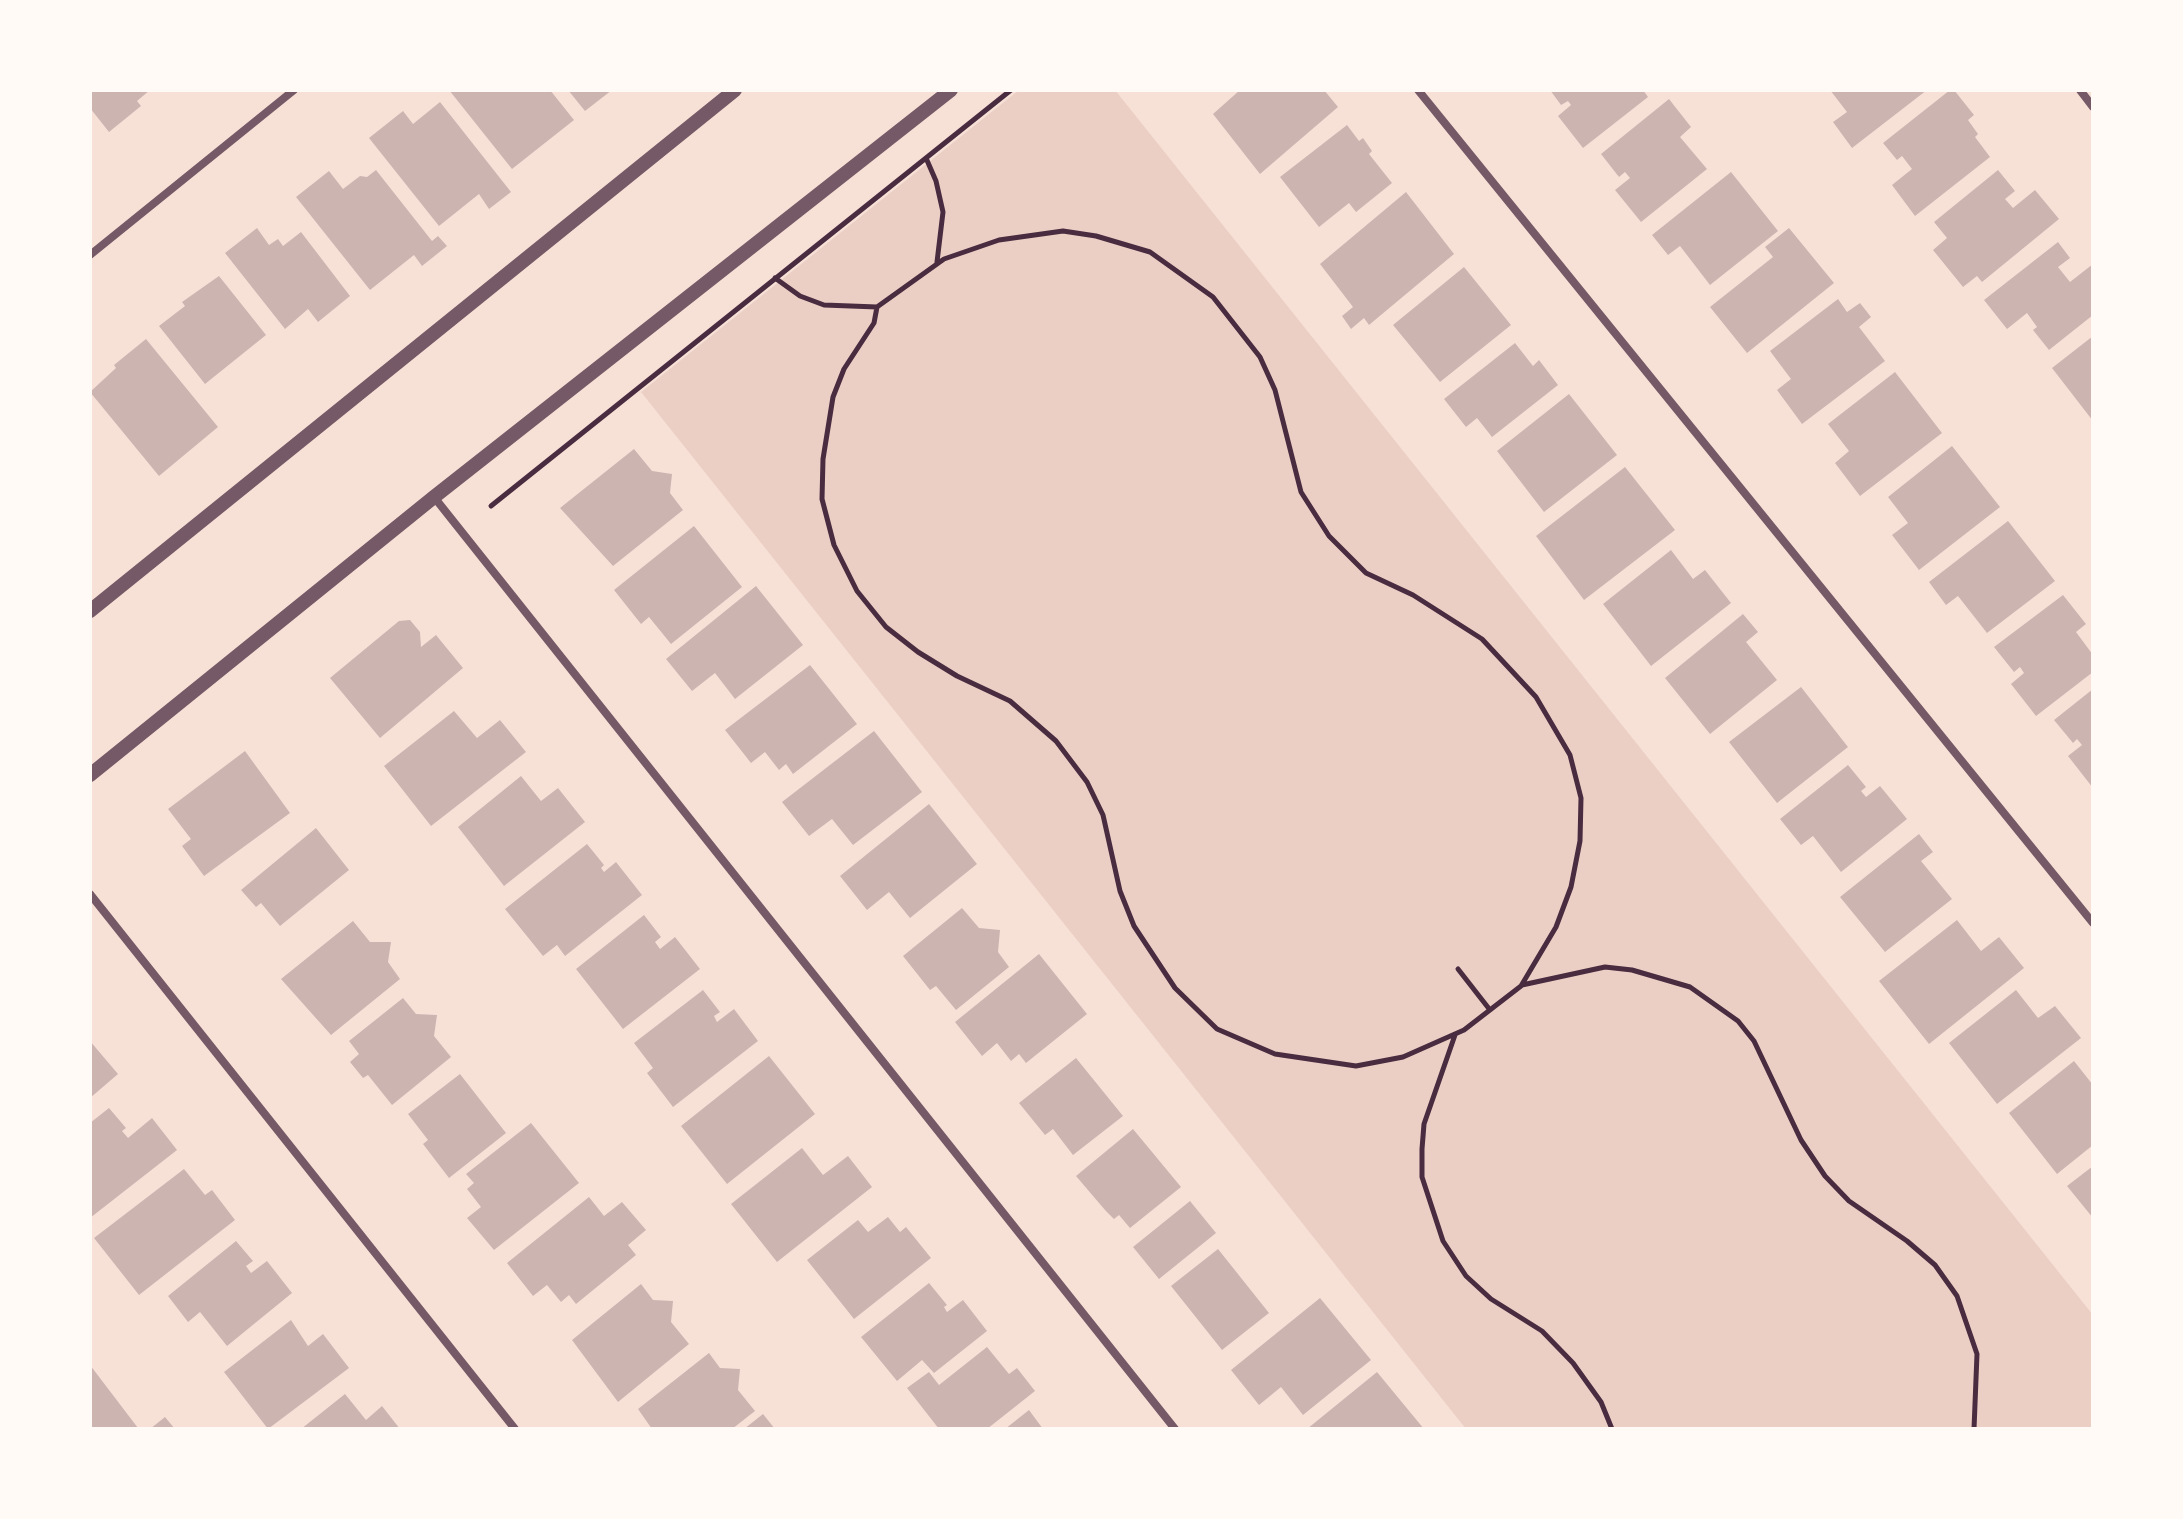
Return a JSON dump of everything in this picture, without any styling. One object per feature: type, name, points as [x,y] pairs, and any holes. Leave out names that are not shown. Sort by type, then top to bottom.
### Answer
[{"type":"street","points":[[90,255],[294,90]]},
{"type":"street","points":[[90,611],[735,90]]},
{"type":"street","points":[[90,775],[434,497],[951,90]]},
{"type":"street","points":[[1418,90],[2093,923]]},
{"type":"street","points":[[2080,90],[2093,107]]},
{"type":"street","points":[[434,497],[1175,1429]]},
{"type":"street","points":[[90,894],[515,1429]]},
{"type":"path","points":[[491,506],[1011,90]]},
{"type":"path","points":[[926,158],[943,212],[937,263]]},
{"type":"path","points":[[775,278],[800,296],[824,305],[877,307],[937,263],[999,240],[1063,231],[1127,244],[1170,263],[1213,297],[1239,325],[1260,357],[1275,390],[1301,492],[1329,536],[1366,573],[1413,595],[1482,639],[1536,697],[1570,755],[1581,798],[1576,866],[1556,927],[1521,986],[1455,1034],[1403,1057],[1356,1066],[1275,1054],[1217,1029],[1175,988],[1134,926],[1120,891],[1103,815],[1087,782],[1056,741],[1010,701],[957,676],[886,627],[857,591],[834,545],[822,499],[823,459],[833,397],[844,369],[874,323],[877,307]]},
{"type":"path","points":[[1521,986],[1605,967],[1632,970],[1690,987],[1738,1021],[1754,1041],[1801,1140],[1825,1176],[1849,1201],[1907,1241],[1935,1265],[1957,1296],[1977,1354],[1974,1429]]},
{"type":"path","points":[[1458,969],[1490,1010]]},
{"type":"path","points":[[1455,1034],[1424,1124],[1422,1177],[1430,1209],[1443,1241],[1466,1276],[1491,1299],[1542,1331],[1573,1363],[1601,1402],[1612,1429]]},
{"type":"shaded area","points":[[1019,90],[1115,90],[2093,1315],[2093,1429],[1466,1429],[641,392]]},
{"type":"building","points":[[90,90],[150,90],[137,101],[141,106],[109,132],[90,108]]},
{"type":"building","points":[[449,90],[550,90],[574,120],[512,169]]},
{"type":"building","points":[[568,90],[612,90],[585,111]]},
{"type":"building","points":[[1240,90],[1324,90],[1338,107],[1260,174],[1213,114]]},
{"type":"building","points":[[1550,90],[1643,90],[1648,97],[1583,148],[1558,116],[1571,105],[1568,101],[1561,105]]},
{"type":"building","points":[[1830,90],[1927,90],[1852,148],[1833,122],[1847,112]]},
{"type":"building","points":[[1954,90],[1974,115],[1968,120],[1978,134],[1975,137],[1990,157],[1915,216],[1892,185],[1912,169],[1902,156],[1897,160],[1883,143]]},
{"type":"building","points":[[1669,99],[1691,127],[1680,137],[1707,169],[1641,222],[1615,190],[1630,178],[1625,172],[1619,177],[1601,154]]},
{"type":"building","points":[[440,102],[511,192],[489,209],[479,194],[439,226],[369,138],[403,111],[413,124]]},
{"type":"building","points":[[1347,125],[1359,141],[1363,138],[1372,151],[1369,154],[1392,183],[1356,212],[1349,203],[1319,227],[1280,177]]},
{"type":"building","points":[[376,170],[432,241],[438,236],[447,246],[422,266],[414,255],[370,290],[296,197],[329,171],[343,189],[360,176],[367,177]]},
{"type":"building","points":[[1998,170],[2015,191],[2005,199],[2013,208],[2035,190],[2059,219],[1982,282],[1977,276],[1963,287],[1933,250],[1947,238],[1934,222]]},
{"type":"building","points":[[1731,172],[1778,231],[1710,285],[1680,246],[1668,255],[1652,235]]},
{"type":"building","points":[[1406,192],[1454,254],[1369,325],[1364,318],[1351,329],[1342,316],[1353,307],[1320,264]]},
{"type":"building","points":[[257,228],[269,245],[278,239],[283,246],[301,232],[350,296],[318,322],[308,309],[285,329],[225,253]]},
{"type":"building","points":[[1789,228],[1834,283],[1747,353],[1710,307],[1773,257],[1765,247]]},
{"type":"building","points":[[2058,242],[2070,258],[2058,267],[2070,282],[2093,264],[2093,315],[2049,350],[2033,330],[2037,327],[2027,313],[2007,329],[1984,300]]},
{"type":"building","points":[[1464,267],[1511,325],[1440,382],[1393,325]]},
{"type":"building","points":[[219,276],[266,335],[205,384],[159,326],[185,306],[182,302]]},
{"type":"building","points":[[1838,299],[1847,312],[1860,303],[1871,317],[1859,327],[1885,361],[1802,424],[1777,390],[1791,379],[1770,351]]},
{"type":"building","points":[[2093,336],[2093,421],[2052,368]]},
{"type":"building","points":[[146,339],[218,427],[159,476],[90,392],[116,368],[114,365]]},
{"type":"building","points":[[1515,343],[1533,366],[1539,360],[1558,385],[1492,437],[1477,418],[1466,427],[1444,399]]},
{"type":"building","points":[[1895,372],[1942,433],[1860,496],[1835,463],[1849,451],[1828,424]]},
{"type":"building","points":[[1569,394],[1617,455],[1544,512],[1497,451]]},
{"type":"building","points":[[1952,446],[2000,507],[1919,570],[1892,535],[1908,523],[1888,497]]},
{"type":"building","points":[[634,449],[652,471],[672,474],[670,493],[683,510],[613,566],[560,508]]},
{"type":"building","points":[[1625,467],[1675,530],[1584,600],[1536,536]]},
{"type":"building","points":[[2008,521],[2055,581],[1987,633],[1958,596],[1946,605],[1929,582]]},
{"type":"building","points":[[694,526],[742,587],[671,644],[649,617],[641,624],[614,590]]},
{"type":"building","points":[[1671,550],[1693,579],[1705,570],[1731,603],[1651,666],[1603,604]]},
{"type":"building","points":[[756,586],[803,645],[735,699],[715,673],[692,691],[666,659]]},
{"type":"building","points":[[2063,595],[2086,624],[2076,632],[2093,655],[2093,672],[2036,716],[2011,684],[2024,673],[2020,667],[2014,672],[1994,647]]},
{"type":"building","points":[[1743,614],[1758,632],[1746,642],[1777,680],[1710,734],[1665,678]]},
{"type":"building","points":[[410,620],[420,632],[421,647],[436,635],[463,668],[380,738],[330,678],[399,621]]},
{"type":"building","points":[[810,665],[857,724],[793,774],[786,764],[779,770],[765,752],[751,763],[725,730]]},
{"type":"building","points":[[1801,687],[1848,747],[1777,803],[1729,742]]},
{"type":"building","points":[[2093,689],[2093,788],[2068,756],[2082,745],[2077,739],[2073,743],[2054,720]]},
{"type":"building","points":[[454,711],[477,738],[500,720],[526,752],[431,826],[384,766]]},
{"type":"building","points":[[874,731],[922,792],[853,845],[832,819],[809,836],[782,802]]},
{"type":"building","points":[[245,751],[290,813],[204,876],[182,846],[191,839],[168,809]]},
{"type":"building","points":[[1848,765],[1866,787],[1861,791],[1866,797],[1880,786],[1907,819],[1841,872],[1813,836],[1801,845],[1780,819]]},
{"type":"building","points":[[521,776],[541,801],[558,788],[585,822],[504,886],[458,827]]},
{"type":"building","points":[[929,804],[977,864],[910,918],[889,892],[867,910],[840,876]]},
{"type":"building","points":[[316,828],[349,870],[280,926],[261,903],[256,907],[241,890]]},
{"type":"building","points":[[1919,834],[1933,852],[1921,861],[1952,899],[1885,952],[1840,897]]},
{"type":"building","points":[[587,844],[604,865],[601,868],[604,872],[616,862],[642,895],[565,956],[557,945],[543,956],[505,909]]},
{"type":"building","points":[[962,908],[979,928],[1000,930],[998,952],[1009,967],[956,1010],[936,986],[930,990],[903,956]]},
{"type":"building","points":[[644,915],[661,937],[655,942],[660,949],[675,937],[700,969],[623,1029],[576,969]]},
{"type":"building","points":[[1957,920],[1981,951],[1999,937],[2024,968],[1929,1044],[1879,981]]},
{"type":"building","points":[[353,921],[370,942],[391,942],[388,962],[400,979],[331,1035],[281,979]]},
{"type":"building","points":[[1039,954],[1087,1014],[1026,1063],[1019,1054],[1011,1061],[997,1043],[982,1056],[955,1022]]},
{"type":"building","points":[[703,990],[720,1012],[714,1016],[717,1022],[734,1009],[758,1041],[673,1107],[647,1073],[653,1068],[634,1043]]},
{"type":"building","points":[[2016,990],[2038,1018],[2055,1006],[2081,1038],[1997,1104],[1949,1043]]},
{"type":"building","points":[[403,998],[416,1014],[437,1015],[434,1036],[451,1057],[392,1105],[368,1075],[363,1078],[350,1062],[359,1054],[349,1041]]},
{"type":"building","points":[[90,1041],[118,1074],[90,1098]]},
{"type":"building","points":[[769,1056],[815,1114],[727,1184],[681,1126]]},
{"type":"building","points":[[1076,1058],[1123,1116],[1073,1155],[1053,1129],[1045,1135],[1019,1103]]},
{"type":"building","points":[[2074,1061],[2093,1085],[2093,1145],[2057,1174],[2009,1113]]},
{"type":"building","points":[[460,1074],[506,1133],[449,1178],[423,1144],[428,1140],[408,1114]]},
{"type":"building","points":[[109,1108],[126,1128],[122,1131],[128,1138],[152,1118],[177,1150],[90,1218],[90,1123]]},
{"type":"building","points":[[531,1123],[579,1183],[494,1250],[467,1218],[481,1207],[467,1189],[474,1183],[466,1174]]},
{"type":"building","points":[[1133,1129],[1181,1187],[1130,1228],[1119,1215],[1114,1219],[1076,1176]]},
{"type":"building","points":[[802,1148],[823,1175],[848,1156],[872,1187],[777,1262],[731,1204]]},
{"type":"building","points":[[2093,1166],[2093,1218],[2067,1186]]},
{"type":"building","points":[[184,1169],[205,1195],[212,1190],[235,1220],[139,1295],[94,1238]]},
{"type":"building","points":[[589,1197],[604,1216],[622,1202],[646,1230],[628,1245],[636,1255],[576,1304],[569,1295],[561,1302],[547,1285],[533,1296],[507,1263]]},
{"type":"building","points":[[1190,1201],[1216,1233],[1159,1279],[1133,1247]]},
{"type":"building","points":[[888,1217],[900,1232],[906,1227],[931,1258],[854,1319],[807,1260],[858,1220],[868,1232]]},
{"type":"building","points":[[236,1241],[253,1261],[246,1266],[251,1273],[267,1261],[292,1293],[227,1346],[200,1312],[188,1322],[168,1296]]},
{"type":"building","points":[[1218,1249],[1269,1313],[1222,1350],[1171,1286]]},
{"type":"building","points":[[929,1283],[947,1305],[944,1307],[947,1312],[963,1300],[987,1331],[934,1373],[922,1360],[897,1381],[861,1337]]},
{"type":"building","points":[[641,1284],[653,1300],[673,1301],[671,1322],[689,1344],[618,1402],[572,1340]]},
{"type":"building","points":[[1320,1298],[1371,1360],[1303,1415],[1281,1387],[1259,1405],[1231,1370]]},
{"type":"building","points":[[291,1320],[308,1346],[323,1334],[349,1368],[268,1429],[224,1372]]},
{"type":"building","points":[[987,1347],[1009,1374],[1017,1368],[1035,1391],[987,1429],[939,1429],[907,1388],[929,1372],[939,1385]]},
{"type":"building","points":[[709,1353],[720,1368],[740,1369],[738,1390],[755,1411],[732,1429],[652,1429],[638,1409]]},
{"type":"building","points":[[90,1365],[138,1428],[90,1429]]},
{"type":"building","points":[[1377,1372],[1424,1429],[1307,1429]]},
{"type":"building","points":[[345,1394],[366,1420],[382,1406],[400,1429],[301,1429]]},
{"type":"building","points":[[1029,1410],[1043,1429],[1005,1429]]},
{"type":"building","points":[[763,1414],[775,1429],[744,1429]]},
{"type":"building","points":[[165,1417],[175,1429],[150,1429]]}]
